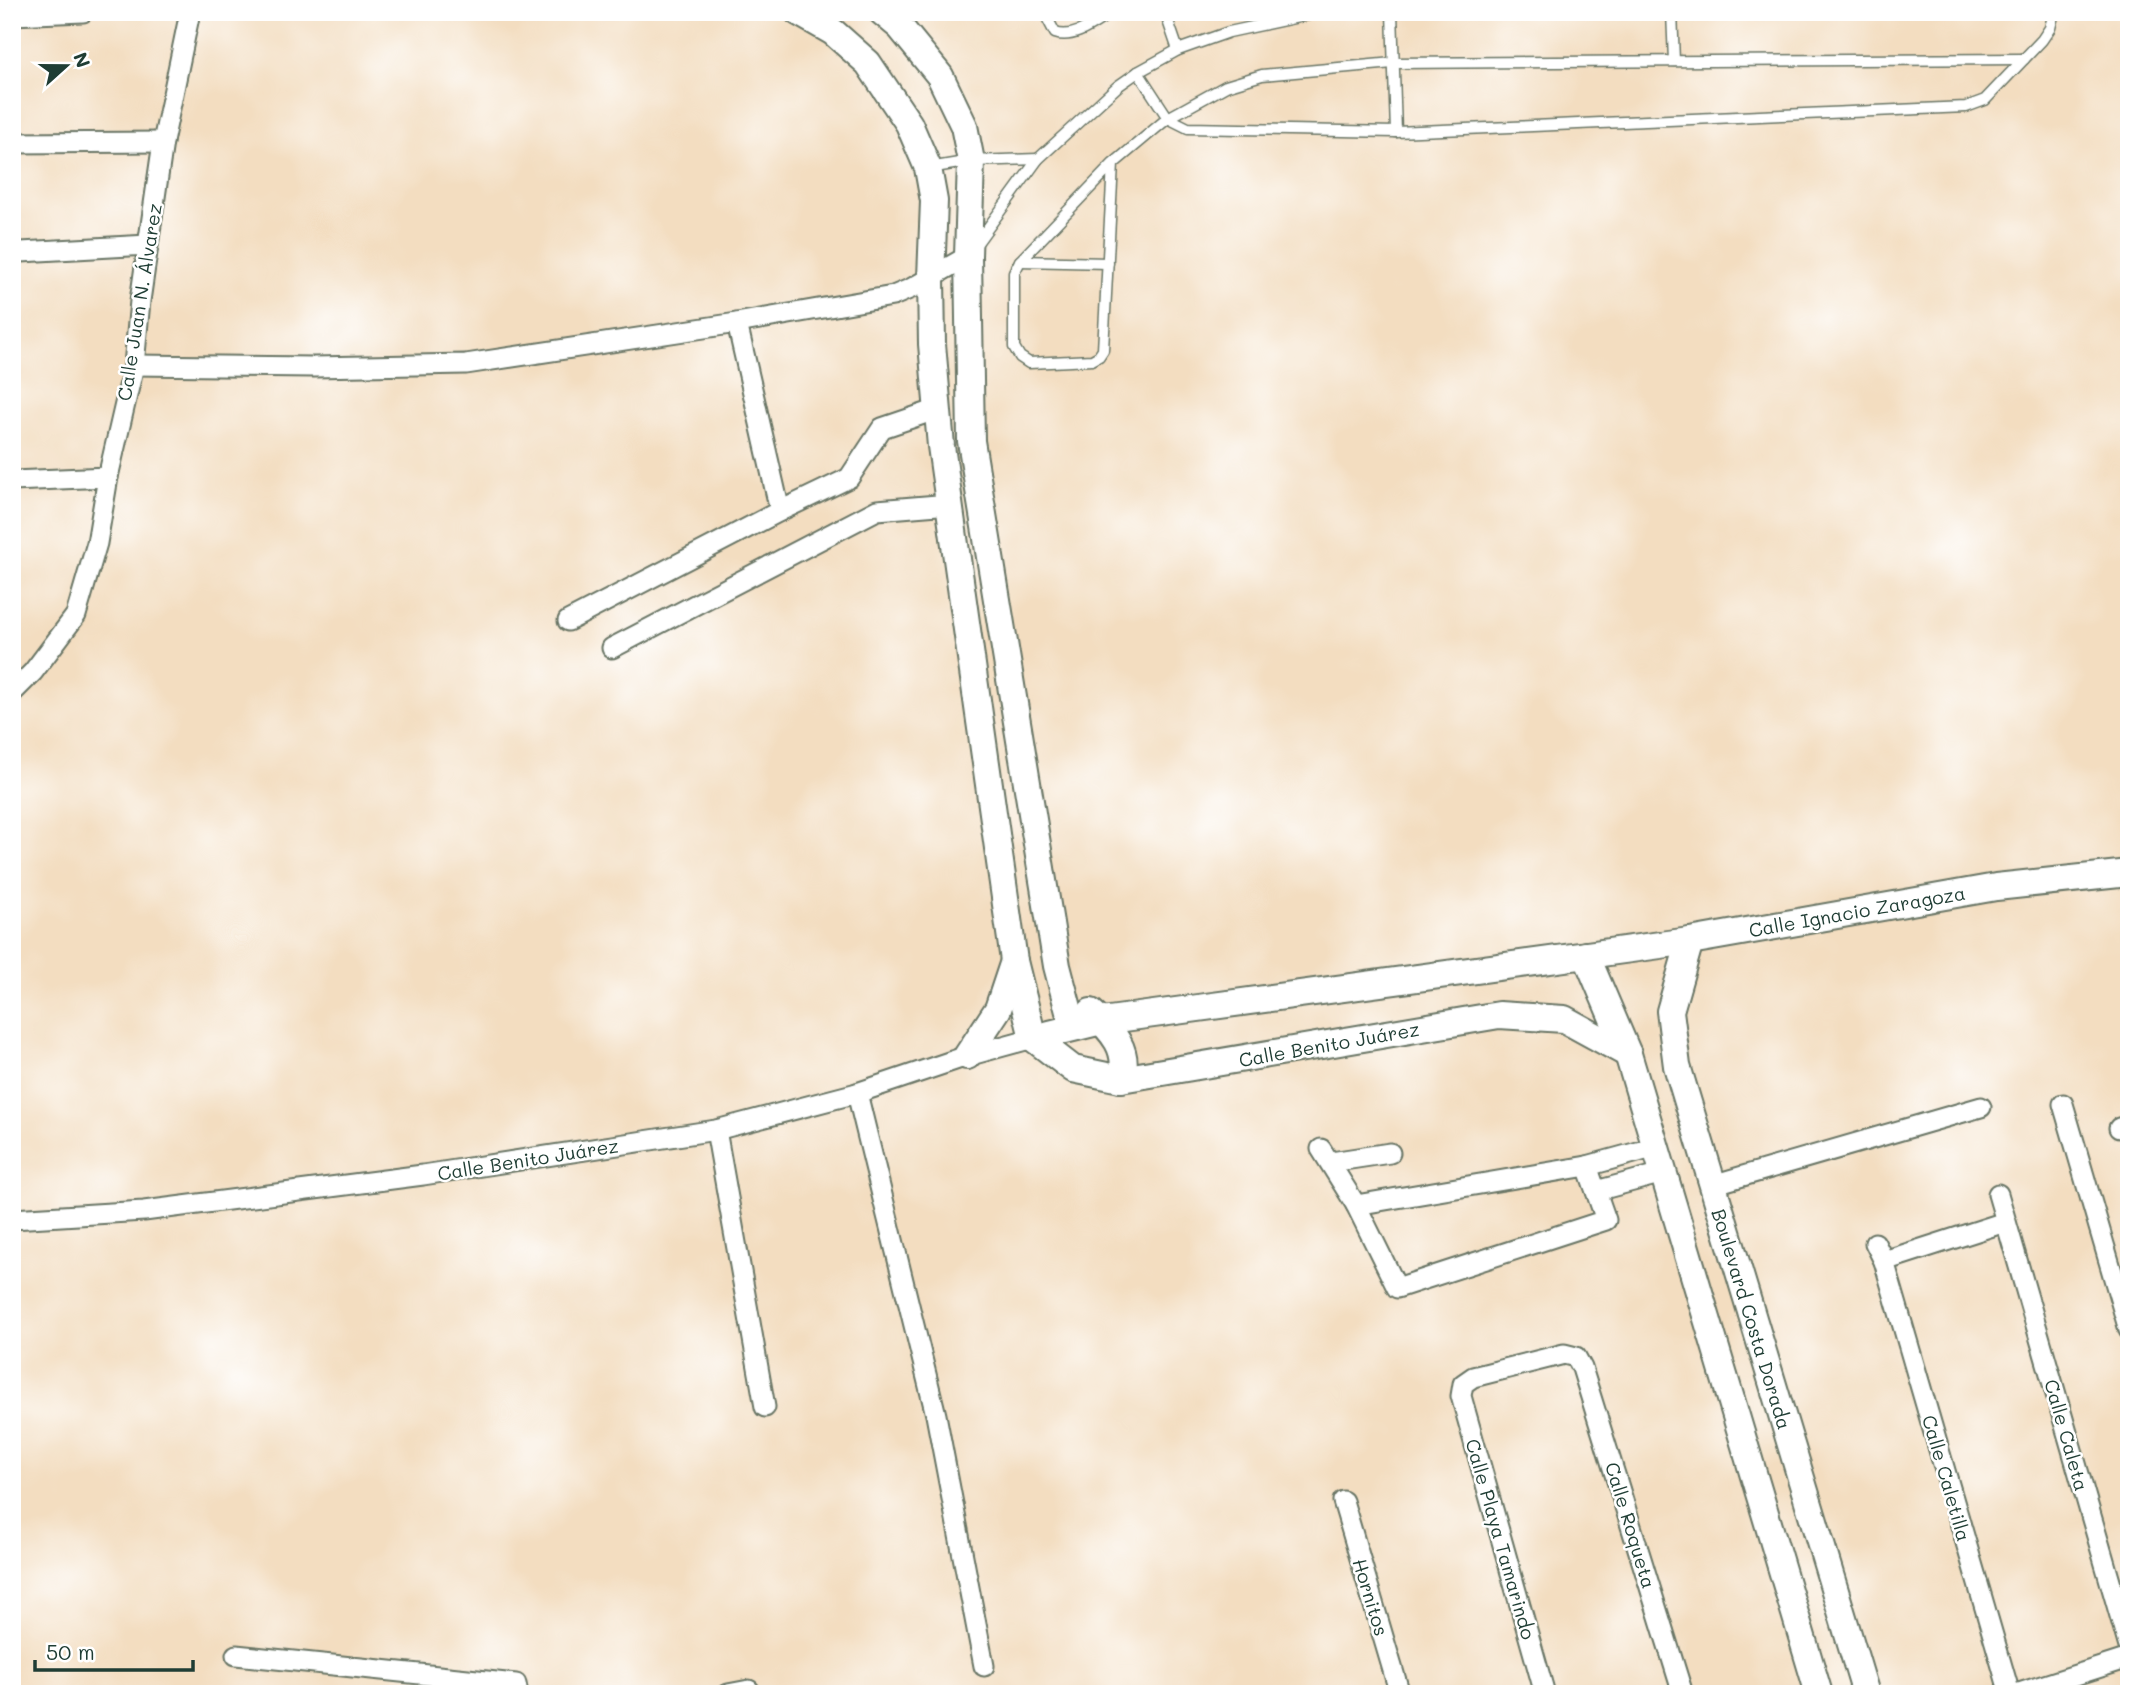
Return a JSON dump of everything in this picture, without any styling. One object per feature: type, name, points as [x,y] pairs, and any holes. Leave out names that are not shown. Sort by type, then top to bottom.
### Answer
[{"type":"main road","points":[[798,12],[833,32],[868,63],[909,124],[928,168],[934,201],[932,344],[941,446],[1014,961],[1033,1038]]},
{"type":"main road","points":[[882,12],[900,27],[940,76],[964,126],[971,161],[968,256],[971,441],[1057,966],[1073,1027]]},
{"type":"main road","points":[[960,575],[993,575]]},
{"type":"main road","name":"Calle Ignacio Zaragoza","points":[[1586,955],[1690,941],[1996,887],[2129,873]]},
{"type":"main road","name":"Boulevard Costa Dorada","points":[[1690,941],[1670,1011],[1677,1066],[1866,1694]]},
{"type":"main road","points":[[1586,955],[1628,1054],[1819,1694]]},
{"type":"main road","name":"Calle Benito Juárez","points":[[1033,1038],[1102,1021],[1586,955]]},
{"type":"main road","points":[[967,1056],[998,1009],[1014,961]]},
{"type":"main road","points":[[1057,966],[1076,999],[1102,1021],[1124,1053],[1125,1066],[1121,1079]]},
{"type":"main road","name":"Calle Benito Juárez","points":[[1033,1038],[1073,1069],[1121,1079],[1499,1015],[1564,1019],[1628,1054]]},
{"type":"main road","points":[[1671,1198],[1686,1209],[1703,1250],[1711,1251],[1730,1245]]},
{"type":"street","points":[[12,15],[83,12]]},
{"type":"street","name":"Calle Juan N. Álvarez","points":[[12,693],[33,672],[76,615],[97,543],[108,477],[134,365],[140,301],[163,142],[190,12]]},
{"type":"street","points":[[12,144],[163,142]]},
{"type":"street","points":[[21,252],[148,244]]},
{"type":"street","points":[[134,365],[314,367],[466,364],[737,323],[893,296],[968,256]]},
{"type":"street","points":[[737,323],[780,511]]},
{"type":"street","points":[[568,621],[849,478],[882,428],[938,409]]},
{"type":"street","points":[[12,481],[108,477]]},
{"type":"street","points":[[612,648],[877,510],[949,497]]},
{"type":"street","name":"Calle Benito Juárez","points":[[12,1219],[144,1211],[423,1175],[716,1130],[857,1093],[967,1056],[1033,1038]]},
{"type":"street","points":[[857,1093],[936,1415],[984,1666]]},
{"type":"street","points":[[2063,1104],[2129,1330]]},
{"type":"street","points":[[1712,1185],[1981,1107]]},
{"type":"street","points":[[716,1130],[765,1407]]},
{"type":"street","points":[[1356,1205],[1587,1166],[1656,1147]]},
{"type":"street","points":[[1390,1153],[1326,1156],[1356,1205],[1397,1288],[1606,1220],[1587,1166]]},
{"type":"street","points":[[1596,1191],[1662,1173]]},
{"type":"street","name":"Calle Caleta","points":[[1998,1194],[2129,1647]]},
{"type":"street","name":"Calle Caletilla","points":[[2005,1222],[1880,1252],[2010,1694]]},
{"type":"street","name":"Calle Playa Tamarindo","points":[[1545,1694],[1461,1396],[1463,1384],[1473,1377],[1564,1354],[1576,1357]]},
{"type":"street","name":"Calle Roqueta","points":[[1576,1357],[1582,1368],[1683,1694]]},
{"type":"street","name":"Hornitos","points":[[1343,1501],[1400,1694]]},
{"type":"street","points":[[236,1655],[517,1689]]},
{"type":"street","points":[[2016,1694],[2129,1658]]},
{"type":"street","points":[[728,1694],[749,1690]]},
{"type":"lane","points":[[1044,12],[1055,33],[1064,36],[1073,34],[1112,12]]},
{"type":"lane","points":[[1165,12],[1178,50]]},
{"type":"lane","points":[[968,256],[1038,159],[1118,86],[1138,72],[1178,50],[1229,32],[1322,12]]},
{"type":"lane","points":[[1392,12],[1396,132]]},
{"type":"lane","points":[[1672,12],[1674,61]]},
{"type":"lane","points":[[1138,72],[1168,118],[1188,128],[1396,132],[1966,107],[1985,100],[2042,40],[2050,28],[2054,12]]},
{"type":"lane","points":[[1113,164],[1103,350],[1092,360],[1029,363],[1014,347],[1014,274],[1020,261],[1113,164],[1168,118],[1226,86],[1262,75],[1393,63],[2024,59]]},
{"type":"lane","points":[[928,168],[971,161],[1038,159]]},
{"type":"lane","points":[[1020,261],[1108,263]]}]
